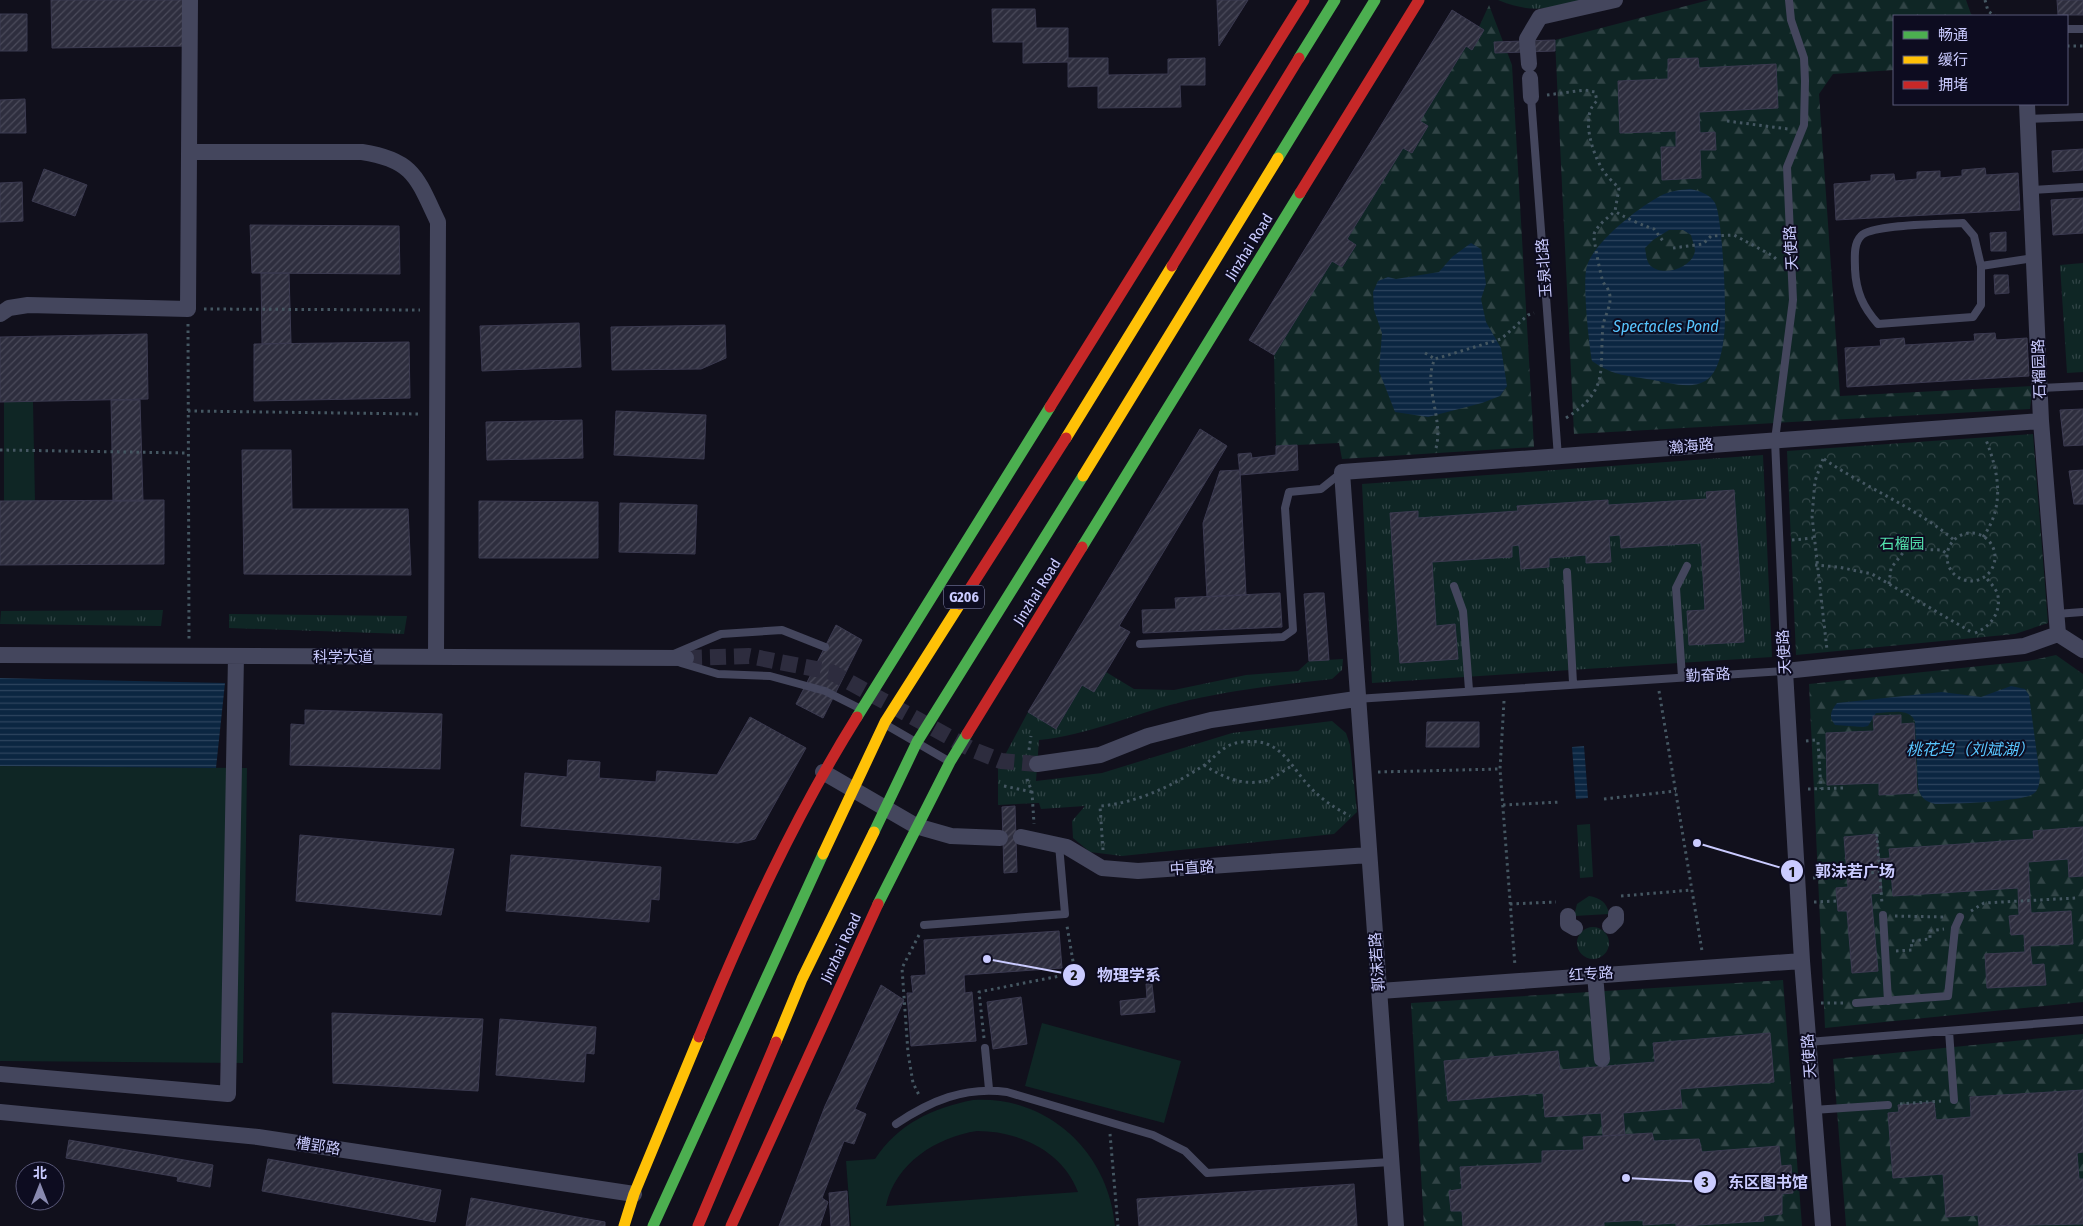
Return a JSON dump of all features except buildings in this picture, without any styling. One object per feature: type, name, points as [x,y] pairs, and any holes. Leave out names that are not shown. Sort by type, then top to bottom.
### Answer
[{"type":"highway","points":[[624,1226],[634,1194],[732,956],[823,772],[866,712],[930,604],[1304,0]]},
{"type":"highway","name":"G206","points":[[653,1226],[773,960],[885,722],[1097,389],[1335,0]]},
{"type":"highway","name":"Jinzhai Road","points":[[698,1226],[802,979],[917,742],[1130,400],[1375,0]]},
{"type":"highway","name":"Jinzhai Road","points":[[730,1226],[916,826],[950,762],[1419,0]]},
{"type":"street","points":[[0,314],[9,308],[28,305],[188,309],[190,0]]},
{"type":"street","name":"玉泉北路","points":[[1531,97],[1527,39],[1540,17],[1615,0]]},
{"type":"street","name":"石榴园路","points":[[2027,112],[2041,421],[2058,634]]},
{"type":"street","points":[[190,152],[362,152],[386,156],[416,176],[438,222],[436,658]]},
{"type":"street","name":"瀚海路","points":[[1342,472],[2041,421]]},
{"type":"street","name":"郭沫若路","points":[[1342,472],[1356,699],[1380,991],[1396,1226]]},
{"type":"street","points":[[2058,634],[2083,650]]},
{"type":"street","name":"勤奋路","points":[[1785,671],[2024,646],[2058,634]]},
{"type":"street","name":"科学大道","points":[[0,655],[686,658]]},
{"type":"street","points":[[0,1074],[228,1094],[236,656]]},
{"type":"street","name":"天使路","points":[[1785,671],[1802,961],[1822,1226]]},
{"type":"street","points":[[1033,760],[1100,755],[1148,736],[1211,720],[1356,699]]},
{"type":"street","points":[[823,772],[916,826],[951,836],[1000,838]]},
{"type":"street","name":"中直路","points":[[1028,838],[1059,845],[1102,868],[1138,871],[1369,856]]},
{"type":"street","name":"红专路","points":[[1380,991],[1704,966],[1802,961]]},
{"type":"street","points":[[1595,974],[1602,1059]]},
{"type":"street","name":"槽郢路","points":[[0,1112],[258,1137],[634,1194]]},
{"type":"lane","name":"天使路","points":[[1785,671],[1775,440],[1793,300],[1787,167],[1804,125],[1805,82],[1804,58],[1791,20],[1789,0]]},
{"type":"lane","points":[[2068,29],[2083,29]]},
{"type":"lane","name":"玉泉北路","points":[[1531,97],[1558,457]]},
{"type":"lane","points":[[2027,112],[2083,117]]},
{"type":"lane","points":[[2031,190],[2083,187]]},
{"type":"lane","points":[[1963,222],[1974,236],[1981,266],[1981,305],[1973,317],[1878,324],[1864,309],[1855,285],[1854,251],[1860,236],[1874,228],[1963,222]]},
{"type":"lane","points":[[1981,266],[2034,258]]},
{"type":"lane","points":[[2041,388],[2083,386]]},
{"type":"lane","points":[[1140,644],[1283,637],[1293,630],[1285,508],[1289,492],[1321,490],[1342,472]]},
{"type":"lane","points":[[1682,677],[1676,588],[1687,566]]},
{"type":"lane","points":[[1567,572],[1572,683]]},
{"type":"lane","points":[[1454,586],[1463,611],[1469,690]]},
{"type":"lane","points":[[2056,614],[2083,612]]},
{"type":"lane","points":[[665,658],[721,634],[782,630],[825,647]]},
{"type":"lane","points":[[665,658],[718,674],[770,676],[825,691],[866,712]]},
{"type":"lane","name":"勤奋路","points":[[1356,699],[1572,683],[1785,671]]},
{"type":"lane","points":[[878,719],[950,762]]},
{"type":"lane","points":[[924,925],[1065,914],[1059,845]]},
{"type":"lane","points":[[1883,916],[1888,1000]]},
{"type":"lane","points":[[1856,1003],[1948,996],[1955,928],[1960,917]]},
{"type":"lane","points":[[1808,1042],[2083,1020]]},
{"type":"lane","points":[[1949,1031],[1954,1100]]},
{"type":"lane","points":[[985,1048],[989,1089]]},
{"type":"lane","points":[[896,1124],[923,1106],[955,1095],[989,1089],[1007,1092],[1153,1134],[1185,1151],[1206,1173],[1391,1162]]},
{"type":"lane","points":[[1813,1110],[1888,1104]]},
{"type":"path","points":[[1985,0],[1988,11],[1994,15]]},
{"type":"path","points":[[2068,46],[2083,46]]},
{"type":"path","points":[[1531,97],[1586,90],[1595,92],[1597,101],[1589,113],[1590,136],[1601,169],[1619,188],[1614,211],[1600,224],[1594,234],[1595,249],[1600,264],[1602,280],[1610,292],[1608,310],[1603,324],[1601,379],[1593,397],[1579,410],[1556,425]]},
{"type":"path","points":[[1727,121],[1802,131]]},
{"type":"path","points":[[1614,211],[1620,216],[1654,229],[1663,241]]},
{"type":"path","points":[[1673,248],[1703,244],[1711,236],[1734,235],[1773,256],[1792,279]]},
{"type":"path","points":[[189,656],[188,309],[437,310]]},
{"type":"path","points":[[1425,353],[1435,359],[1501,338],[1528,315],[1547,309]]},
{"type":"path","points":[[1432,466],[1439,439],[1438,417],[1431,393],[1433,380],[1431,371],[1435,359]]},
{"type":"path","points":[[188,411],[437,414]]},
{"type":"path","points":[[1978,426],[1994,461],[1999,487],[1996,512],[1983,537]]},
{"type":"path","points":[[1811,437],[1823,458],[1856,481],[1922,516],[1954,540]]},
{"type":"path","points":[[0,450],[188,453]]},
{"type":"path","points":[[1823,458],[1815,480],[1812,516],[1825,644],[1831,666]]},
{"type":"path","points":[[1968,534],[1983,537],[1989,542],[1995,556],[1991,571],[1985,576],[1970,581],[1962,580],[1950,570],[1947,554],[1954,540],[1968,534]]},
{"type":"path","points":[[1779,542],[1813,538]]},
{"type":"path","points":[[1889,584],[1891,568],[1906,549],[1934,549],[1942,550],[1947,554]]},
{"type":"path","points":[[1816,565],[1838,566],[1872,574],[1998,648]]},
{"type":"path","points":[[1973,633],[1984,630],[1998,610],[1998,594],[1985,576]]},
{"type":"path","points":[[1657,678],[1704,966]]},
{"type":"path","points":[[1506,688],[1500,769],[1516,980]]},
{"type":"path","points":[[1031,736],[1033,760]]},
{"type":"path","points":[[1816,740],[1819,745],[1821,789]]},
{"type":"path","points":[[1102,868],[1104,844],[1100,806],[1118,804],[1164,788],[1204,765],[1230,745],[1249,742],[1267,744],[1283,754],[1309,787],[1327,803],[1366,825]]},
{"type":"path","points":[[1204,765],[1221,776],[1238,781],[1265,781],[1292,766]]},
{"type":"path","points":[[1362,773],[1500,769]]},
{"type":"path","points":[[1026,776],[1032,792],[1028,838]]},
{"type":"path","points":[[1004,786],[1032,792]]},
{"type":"path","points":[[1809,789],[1845,788]]},
{"type":"path","points":[[1604,799],[1676,790]]},
{"type":"path","points":[[1502,805],[1560,802]]},
{"type":"path","points":[[1877,834],[1883,916],[1960,917],[1984,903],[2076,898]]},
{"type":"path","points":[[1798,879],[1880,872]]},
{"type":"path","points":[[1621,896],[1692,890]]},
{"type":"path","points":[[1799,904],[1837,901]]},
{"type":"path","points":[[1510,904],[1556,902]]},
{"type":"path","points":[[985,1048],[979,992],[1075,973],[1065,914]]},
{"type":"path","points":[[923,1106],[913,1083],[908,1054],[902,968],[924,925]]},
{"type":"path","points":[[1886,951],[1912,950],[1911,941],[1930,939],[1930,931],[1955,928]]},
{"type":"path","points":[[1806,1002],[1856,1003]]},
{"type":"path","points":[[1888,1104],[1954,1100]]},
{"type":"path","points":[[1109,1122],[1118,1226]]},
{"type":"green space","points":[[1498,0],[1583,0],[1550,8],[1531,9]]},
{"type":"green space","points":[[1709,0],[1966,0],[1972,15],[1893,15],[1893,70],[1833,74],[1819,94],[1840,396],[2033,386],[2030,409],[1574,434],[1555,40]]},
{"type":"green space","points":[[1489,5],[1512,65],[1534,447],[1342,459],[1339,443],[1276,446],[1274,355],[1332,261],[1342,267],[1356,245],[1347,239],[1403,148],[1412,153],[1428,126],[1420,121],[1466,46],[1472,50],[1484,30],[1479,27]]},
{"type":"green space","points":[[2083,263],[2083,372],[2067,373],[2060,265]]},
{"type":"green space","points":[[33,401],[35,501],[4,501],[4,402]]},
{"type":"green space","name":"石榴园","points":[[2033,434],[2048,623],[2015,634],[1796,655],[1787,451]]},
{"type":"green space","points":[[1763,455],[1772,657],[1372,683],[1362,484]]},
{"type":"green space","points":[[163,610],[161,626],[0,624],[1,611]]},
{"type":"green space","points":[[229,614],[407,616],[404,634],[229,628]]},
{"type":"green space","points":[[2056,655],[2083,674],[2083,1002],[1825,1028],[1809,684],[2028,661]]},
{"type":"green space","points":[[1343,659],[1342,670],[1332,679],[1255,688],[1197,698],[1075,734],[1039,740],[1036,781],[1102,773],[1232,733],[1332,721],[1346,733],[1350,745],[1357,812],[1334,834],[1122,856],[1090,852],[1073,838],[1072,821],[1085,806],[1041,809],[1039,803],[998,805],[998,768],[1028,712],[1056,729],[1082,685],[1106,672],[1134,689],[1174,690],[1246,675],[1298,671],[1309,661]]},
{"type":"green space","points":[[0,766],[247,768],[243,1063],[0,1061]]},
{"type":"green space","points":[[1590,824],[1593,877],[1580,878],[1577,825]]},
{"type":"green space","points":[[1589,896],[1602,901],[1607,906],[1609,914],[1574,916],[1577,904]]},
{"type":"green space","points":[[1593,927],[1599,928],[1604,932],[1608,937],[1608,949],[1604,954],[1599,958],[1593,959],[1587,958],[1582,954],[1578,949],[1577,943],[1578,937],[1582,932],[1587,928]]},
{"type":"green space","points":[[1783,980],[1802,1226],[1424,1226],[1411,1003]]},
{"type":"green space","points":[[1042,1023],[1181,1061],[1164,1123],[1025,1086]]},
{"type":"green space","points":[[2083,1034],[2083,1226],[1846,1226],[1833,1059]]},
{"type":"green space","points":[[973,1100],[1000,1101],[1026,1107],[1049,1118],[1070,1134],[1087,1153],[1101,1175],[1110,1199],[1115,1226],[851,1226],[846,1161],[875,1159],[894,1136],[905,1127],[930,1113]],"holes":[[[977,1131],[992,1132],[1023,1139],[1050,1154],[1071,1177],[1078,1192],[886,1206],[898,1177],[920,1155],[933,1146],[962,1134]]]},
{"type":"water","name":"Spectacles Pond","points":[[1690,189],[1708,195],[1715,203],[1718,212],[1724,268],[1725,325],[1720,357],[1716,368],[1705,381],[1691,385],[1628,376],[1608,370],[1592,361],[1585,285],[1587,266],[1591,257],[1607,236],[1640,209],[1660,196]],"holes":[[[1669,230],[1683,230],[1691,235],[1695,249],[1693,257],[1688,263],[1675,270],[1668,271],[1654,268],[1649,264],[1645,248],[1653,240]]]},
{"type":"water","points":[[1471,243],[1481,249],[1486,284],[1481,299],[1486,322],[1501,348],[1507,386],[1500,396],[1482,403],[1428,417],[1395,412],[1379,371],[1382,333],[1374,310],[1373,292],[1378,281],[1388,277],[1396,279],[1439,272],[1452,257]]},
{"type":"water","points":[[0,678],[225,683],[216,768],[0,766]]},
{"type":"water","name":"桃花坞（刘斌湖）","points":[[2011,686],[2025,689],[2029,695],[2040,777],[2038,787],[2033,794],[2015,799],[1956,804],[1935,804],[1928,801],[1921,796],[1918,786],[1915,722],[1909,714],[1899,712],[1876,713],[1868,726],[1863,727],[1835,725],[1831,716],[1837,703],[1942,692],[1981,697]]},
{"type":"water","points":[[1584,746],[1588,798],[1576,799],[1572,747]]},
{"type":"tunnel","points":[[686,658],[749,656],[831,672],[971,749],[1001,761],[1037,764]]},
{"type":"traffic: fast","points":[[1299,58],[1335,0]]},
{"type":"traffic: fast","points":[[1278,158],[1375,0]]},
{"type":"traffic: fast","points":[[1082,547],[1300,193]]},
{"type":"traffic: fast","points":[[857,717],[1050,407]]},
{"type":"traffic: fast","points":[[874,832],[917,742],[1083,476]]},
{"type":"traffic: fast","points":[[878,904],[950,762],[967,734]]},
{"type":"traffic: fast","points":[[653,1226],[823,854]]},
{"type":"traffic: slow","points":[[1083,476],[1278,158]]},
{"type":"traffic: slow","points":[[1066,438],[1172,266]]},
{"type":"traffic: slow","points":[[823,854],[885,722],[960,604]]},
{"type":"traffic: slow","points":[[776,1042],[802,979],[874,832]]},
{"type":"traffic: slow","points":[[624,1226],[634,1194],[699,1037]]},
{"type":"traffic: jam","points":[[1050,407],[1304,0]]},
{"type":"traffic: jam","points":[[1300,193],[1419,0]]},
{"type":"traffic: jam","points":[[1172,266],[1299,58]]},
{"type":"traffic: jam","points":[[960,604],[1066,438]]},
{"type":"traffic: jam","points":[[967,734],[1082,547]]},
{"type":"traffic: jam","points":[[699,1037],[771,874],[812,794],[857,717]]},
{"type":"traffic: jam","points":[[731,1226],[878,904]]},
{"type":"traffic: jam","points":[[698,1226],[776,1042]]},
{"type":"place","name":"郭沫若广场","points":[[1697,843]]},
{"type":"place","name":"物理学系","points":[[987,959]]},
{"type":"place","name":"东区图书馆","points":[[1626,1178]]}]
